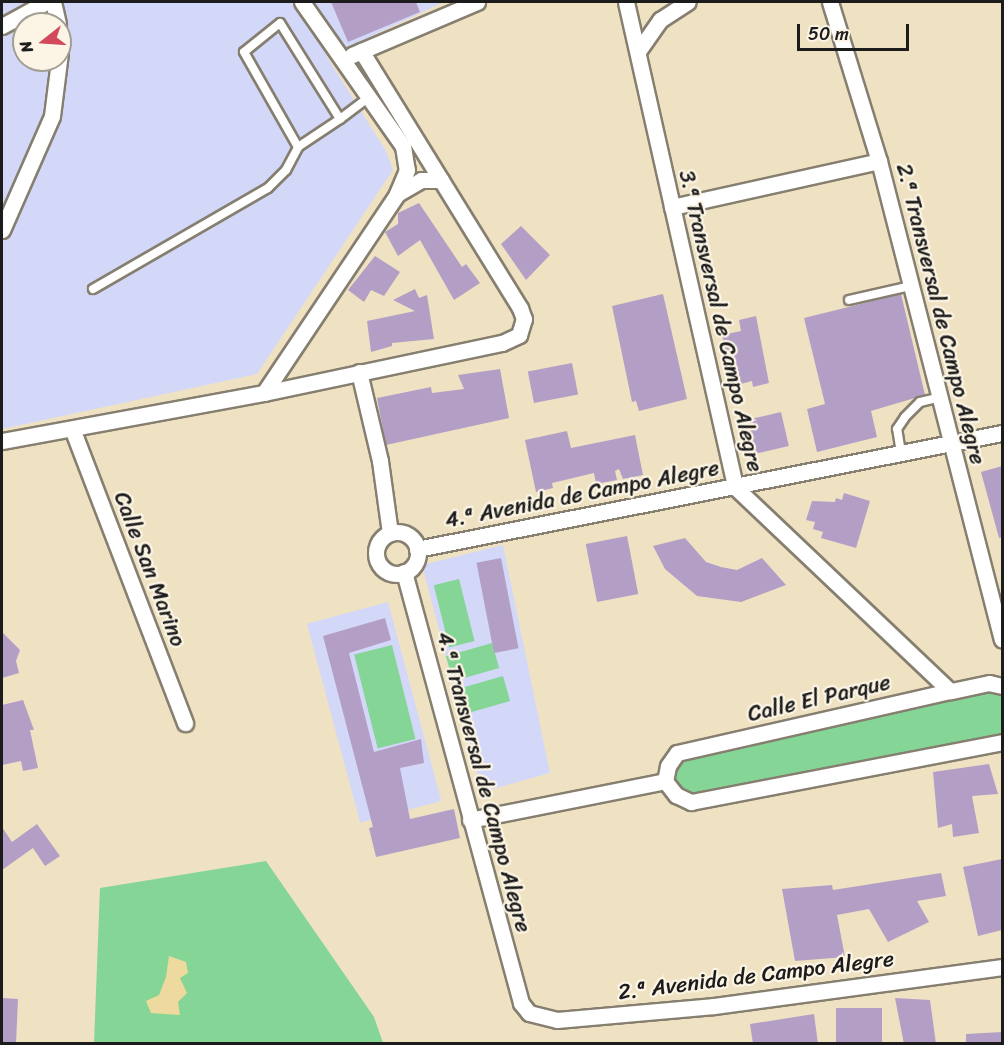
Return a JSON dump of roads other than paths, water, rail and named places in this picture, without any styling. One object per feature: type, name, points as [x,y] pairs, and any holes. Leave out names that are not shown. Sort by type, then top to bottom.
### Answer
[{"type":"street","points":[[2,26],[46,2]]},
{"type":"street","points":[[264,393],[397,194],[407,170],[406,155],[370,96],[341,61],[302,2]]},
{"type":"street","points":[[341,61],[477,2]]},
{"type":"street","name":"3.ª Transversal de Campo Alegre","points":[[626,2],[639,50],[735,487],[950,691]]},
{"type":"street","points":[[639,50],[660,20],[688,2]]},
{"type":"street","name":"2.ª Transversal de Campo Alegre","points":[[830,2],[879,161],[938,398],[1002,639]]},
{"type":"street","points":[[2,441],[73,431],[264,393],[514,339],[523,329],[520,308],[361,51]]},
{"type":"street","points":[[2,230],[52,116],[58,72]]},
{"type":"street","points":[[672,207],[879,161]]},
{"type":"street","points":[[397,194],[421,180],[441,180]]},
{"type":"street","points":[[359,372],[380,461],[390,533]]},
{"type":"street","name":"Calle San Marino","points":[[73,431],[185,723]]},
{"type":"street","name":"4.ª Avenida de Campo Alegre","points":[[417,549],[1002,433]]},
{"type":"street","points":[[390,533],[407,535],[417,549],[413,566],[404,572],[385,570],[377,560],[380,541],[390,533]]},
{"type":"street","name":"4.ª Transversal de Campo Alegre","points":[[404,572],[521,1003]]},
{"type":"street","name":"Calle El Parque","points":[[665,781],[668,766],[677,753],[950,691],[989,683],[1002,686]]},
{"type":"street","points":[[470,820],[665,781],[676,795],[691,802],[1002,742]]},
{"type":"street","name":"2.ª Avenida de Campo Alegre","points":[[521,1003],[540,1019],[557,1020],[714,1006],[1002,967]]},
{"type":"lane","points":[[298,147],[244,52],[280,23],[340,119]]},
{"type":"lane","points":[[93,289],[268,188],[286,170],[298,147],[370,96]]},
{"type":"lane","points":[[849,300],[910,286]]},
{"type":"lane","points":[[901,453],[897,429],[905,417],[920,402],[938,398]]}]
